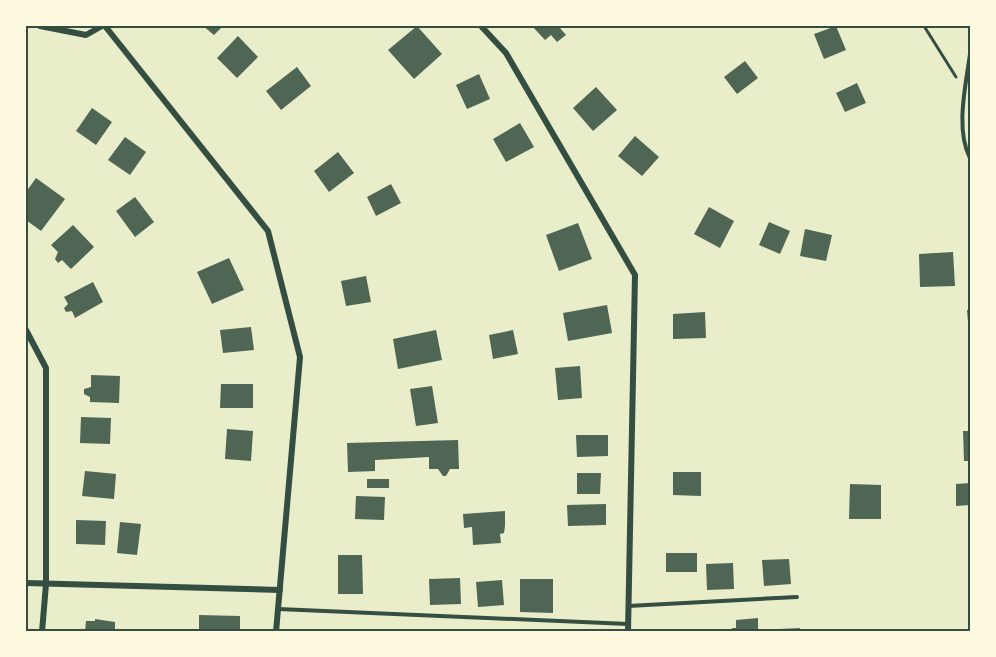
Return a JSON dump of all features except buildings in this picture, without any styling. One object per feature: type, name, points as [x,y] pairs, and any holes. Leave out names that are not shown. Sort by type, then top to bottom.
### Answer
[{"type":"street","points":[[40,26],[86,34],[103,26],[268,231],[300,357],[276,632]]},
{"type":"street","points":[[481,26],[506,54],[635,275],[628,628]]},
{"type":"street","points":[[26,330],[46,368],[46,584],[42,632]]},
{"type":"street","points":[[26,583],[280,590]]},
{"type":"lane","points":[[970,54],[965,92],[964,145],[970,158]]},
{"type":"lane","points":[[628,606],[797,597]]},
{"type":"lane","points":[[278,609],[628,628]]},
{"type":"path","points":[[924,26],[965,92]]}]
